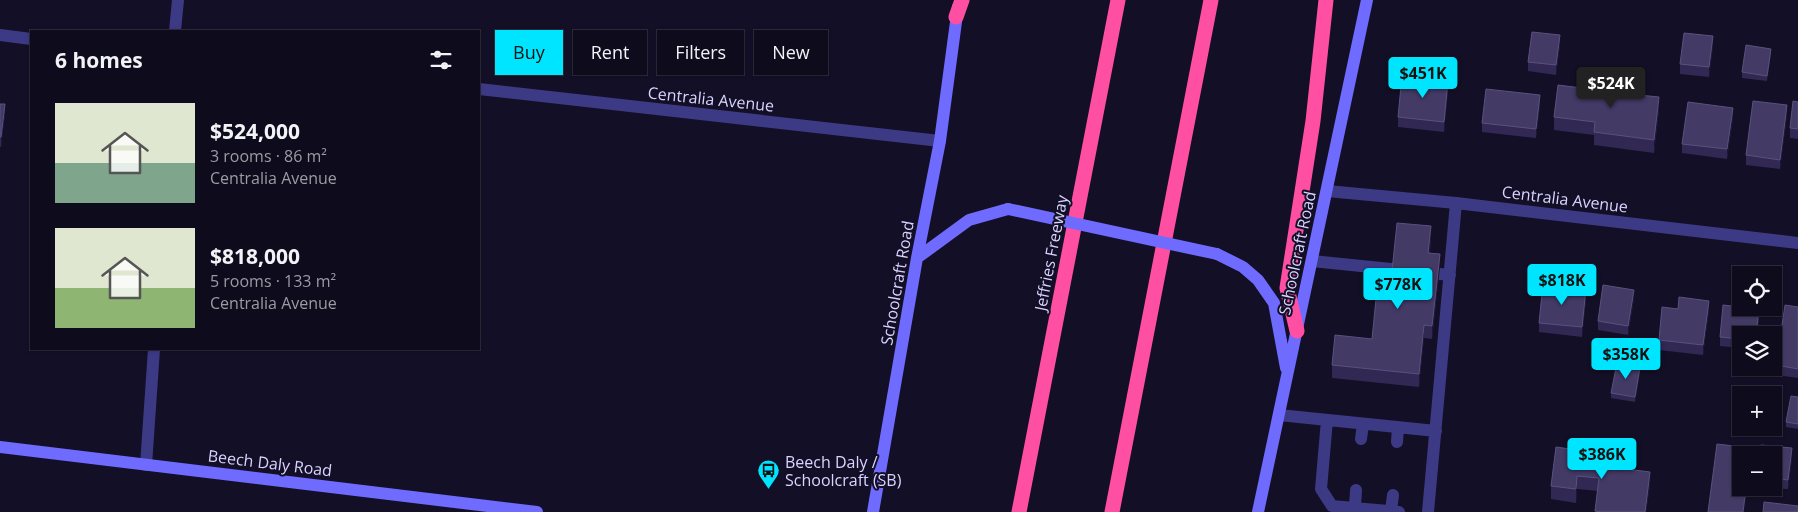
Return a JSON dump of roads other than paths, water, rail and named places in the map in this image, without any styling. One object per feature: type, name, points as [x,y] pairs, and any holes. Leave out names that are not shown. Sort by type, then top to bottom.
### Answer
[{"type":"highway","points":[[956,17],[960,0]]},
{"type":"highway","name":"Jeffries Freeway","points":[[1018,512],[1118,0]]},
{"type":"highway","points":[[1112,512],[1211,0]]},
{"type":"highway","points":[[1297,332],[1287,288],[1313,122],[1326,0]]},
{"type":"main road","name":"Schoolcraft Road","points":[[1258,512],[1367,0]]},
{"type":"main road","name":"Schoolcraft Road","points":[[873,512],[940,141],[956,17]]},
{"type":"main road","points":[[918,258],[969,220],[1008,209],[1218,254],[1243,267],[1258,280],[1274,303],[1288,376]]},
{"type":"main road","name":"Beech Daly Road","points":[[0,447],[537,512]]},
{"type":"street","points":[[175,30],[178,0]]},
{"type":"street","points":[[0,35],[30,39]]},
{"type":"street","name":"Centralia Avenue","points":[[480,89],[940,141]]},
{"type":"street","name":"Centralia Avenue","points":[[1327,191],[1456,203],[1798,243]]},
{"type":"street","points":[[1428,512],[1456,203]]},
{"type":"street","points":[[1312,261],[1450,275]]},
{"type":"street","points":[[146,465],[154,350]]},
{"type":"street","points":[[1279,415],[1436,431]]},
{"type":"street","points":[[1327,420],[1321,490],[1332,506],[1395,512],[1393,494]]},
{"type":"street","points":[[1361,439],[1363,424]]},
{"type":"street","points":[[1397,442],[1398,427]]},
{"type":"street","points":[[1355,508],[1356,490]]},
{"type":"place","name":"Beech Daly / Schoolcraft (SB)","points":[[769,490]]}]
